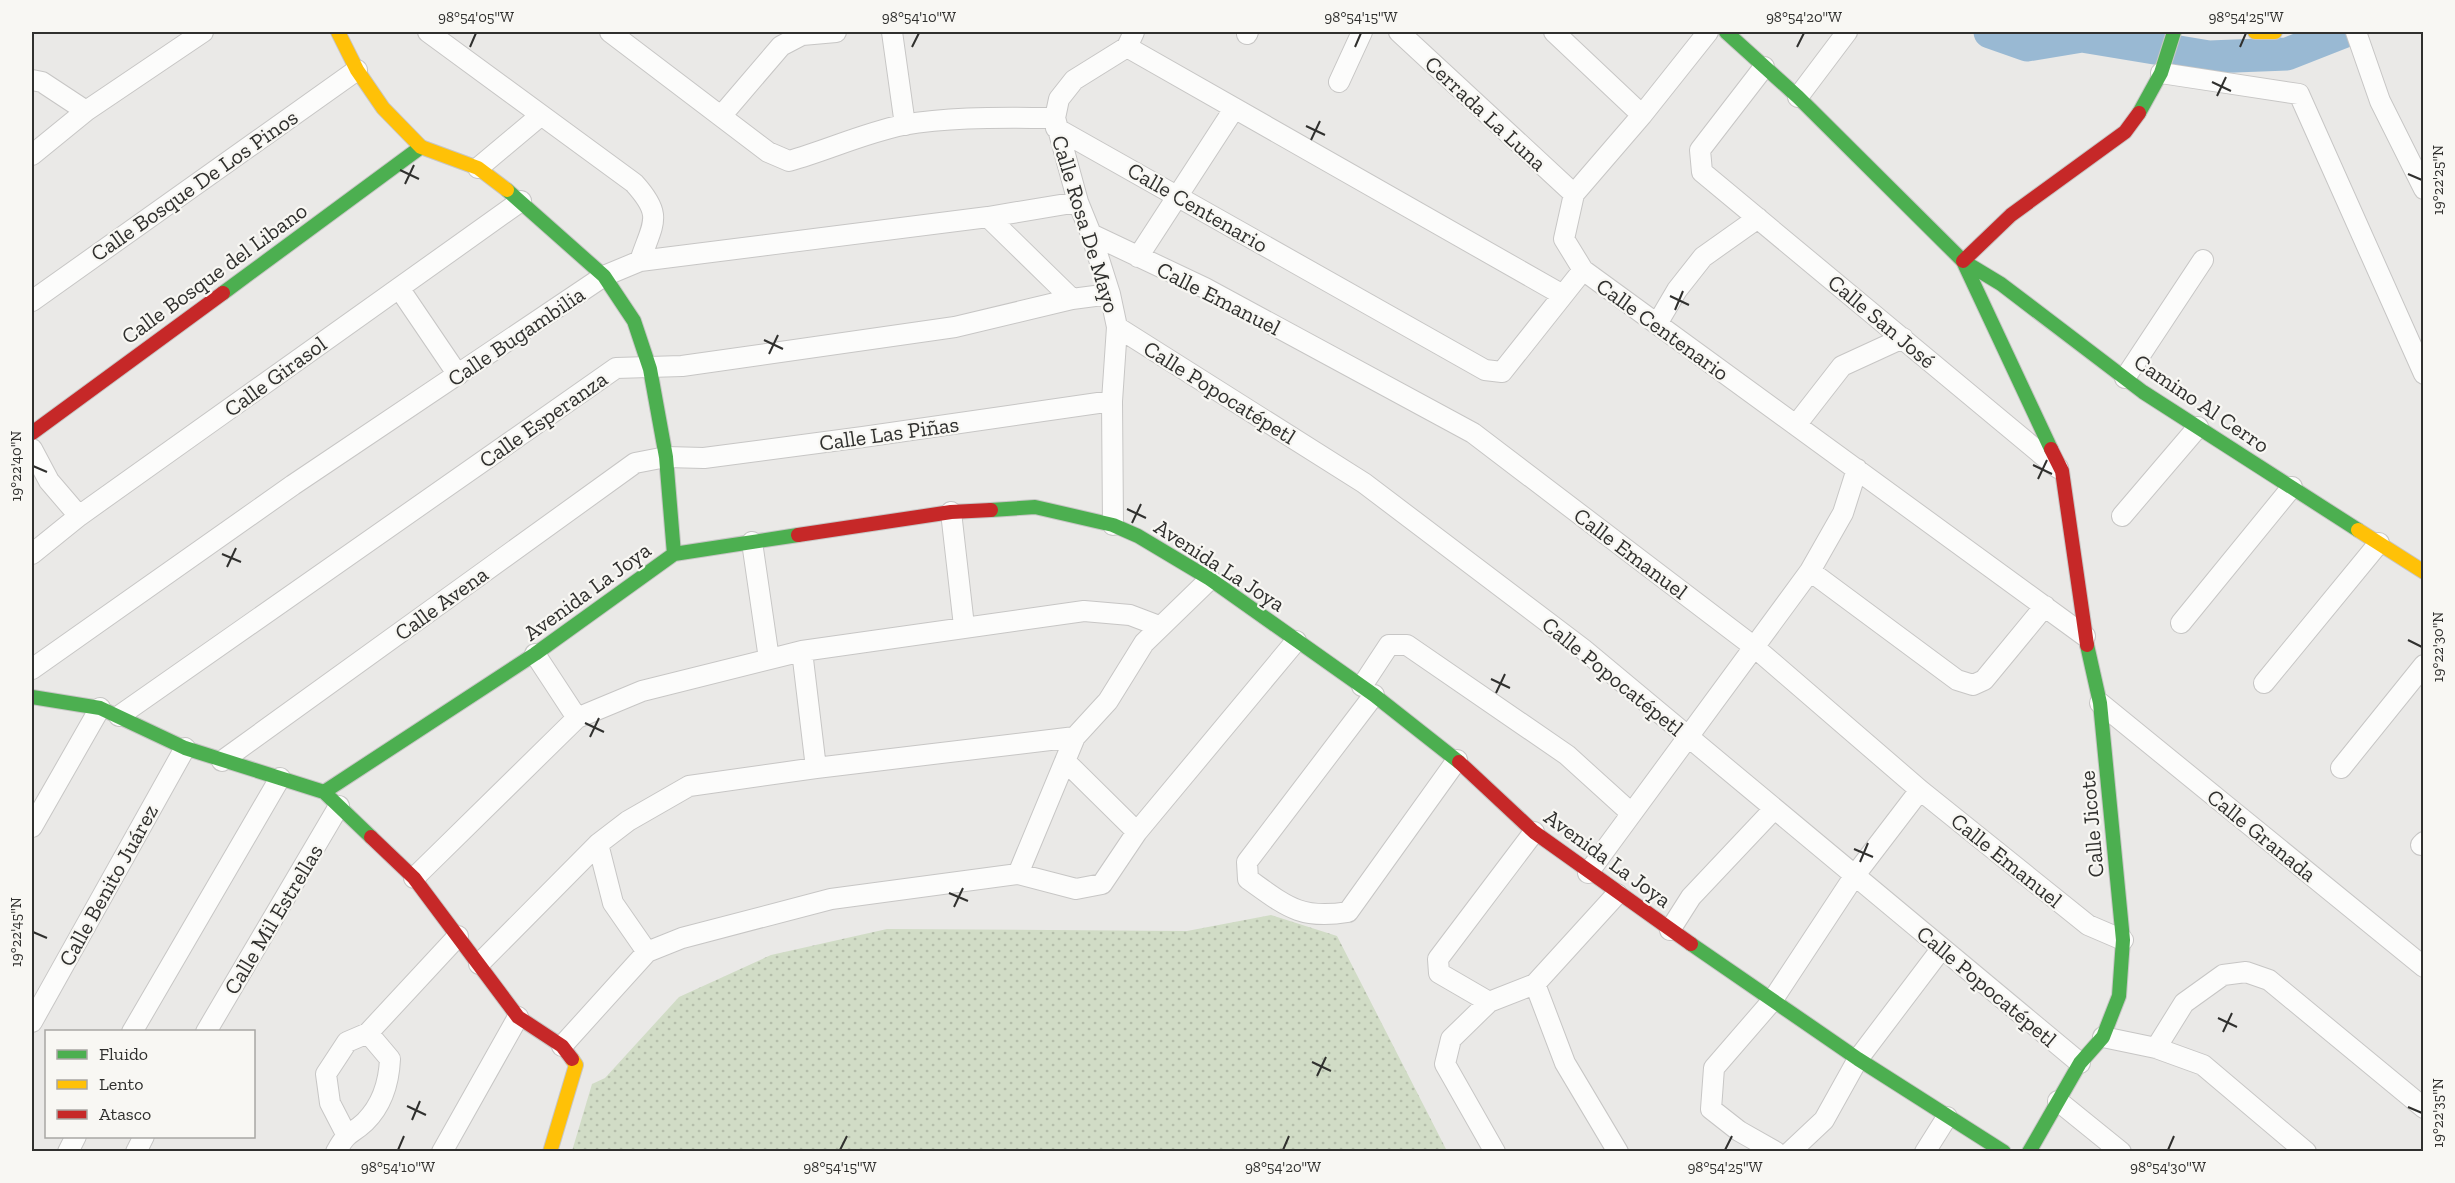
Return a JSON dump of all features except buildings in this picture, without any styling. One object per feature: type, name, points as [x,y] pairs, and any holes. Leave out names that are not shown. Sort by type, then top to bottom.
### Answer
[{"type":"main road","points":[[338,32],[357,70],[383,108],[421,147],[478,168],[521,201],[604,276],[634,321],[650,369],[666,457],[674,554]]},
{"type":"main road","points":[[1726,32],[1798,97],[1914,215],[1963,261],[2011,215],[2125,132],[2148,101],[2161,73],[2174,32]]},
{"type":"main road","points":[[2255,32],[2275,32]]},
{"type":"main road","name":"Calle Bosque del Libano","points":[[32,433],[421,147]]},
{"type":"main road","name":"Camino Al Cerro","points":[[1963,261],[2001,284],[2125,378],[2424,572]]},
{"type":"main road","name":"Calle Jicote","points":[[1963,261],[2062,471],[2085,636],[2100,703],[2123,940],[2119,996],[2103,1037],[2080,1063],[2029,1152]]},
{"type":"main road","name":"Avenida La Joya","points":[[324,792],[535,654],[674,554],[951,512],[1035,507],[1113,525],[1138,536],[1210,579],[1368,690],[1457,760],[1534,832],[1617,894],[1858,1059],[2004,1151]]},
{"type":"main road","points":[[32,697],[100,708],[185,748],[324,792],[414,878],[518,1017],[562,1046],[576,1065],[550,1152]]},
{"type":"street","points":[[32,155],[86,111],[203,32]]},
{"type":"street","points":[[428,32],[634,183],[651,201],[655,218],[640,261]]},
{"type":"street","points":[[610,32],[768,152],[789,161],[858,136],[905,125],[991,118],[1056,123]]},
{"type":"street","points":[[722,115],[781,46],[802,35],[836,32]]},
{"type":"street","points":[[892,32],[905,125]]},
{"type":"street","points":[[1339,82],[1362,32]]},
{"type":"street","name":"Cerrada La Luna","points":[[1399,32],[1574,194]]},
{"type":"street","points":[[1554,32],[1642,115]]},
{"type":"street","points":[[1583,270],[1564,238],[1567,216],[1574,194],[1642,115],[1708,32]]},
{"type":"street","points":[[1798,97],[1847,32]]},
{"type":"street","points":[[2356,32],[2372,70],[2380,102],[2424,189]]},
{"type":"street","points":[[1131,39],[1234,110],[1562,294]]},
{"type":"street","name":"Calle Rosa De Mayo","points":[[1113,525],[1112,401],[1117,327],[1110,294],[1092,234],[1078,202],[1056,123],[1059,99],[1074,80],[1131,39]]},
{"type":"street","name":"Calle San José","points":[[1764,67],[1700,150],[1702,172],[2062,471]]},
{"type":"street","name":"Calle Bosque De Los Pinos","points":[[32,300],[357,70]]},
{"type":"street","points":[[2161,73],[2299,94],[2424,374]]},
{"type":"street","points":[[32,80],[42,82],[86,111]]},
{"type":"street","points":[[1138,257],[1234,110]]},
{"type":"street","points":[[478,168],[540,116]]},
{"type":"street","name":"Calle Centenario","points":[[1056,123],[1485,370],[1502,372],[1583,270],[2085,636]]},
{"type":"street","name":"Calle Girasol","points":[[32,554],[80,516],[521,201]]},
{"type":"street","name":"Calle Bugambilia","points":[[32,669],[293,485],[604,276],[640,261],[988,217],[1078,202]]},
{"type":"street","points":[[988,217],[1072,299]]},
{"type":"street","points":[[1657,324],[1677,290],[1703,257],[1758,218]]},
{"type":"street","name":"Calle Emanuel","points":[[1092,234],[1204,288],[1473,433],[1753,646],[1920,790],[2088,925],[2123,940]]},
{"type":"street","points":[[2125,378],[2203,260]]},
{"type":"street","points":[[399,288],[458,375]]},
{"type":"street","name":"Calle Esperanza","points":[[119,717],[616,368],[650,369],[955,327],[1072,299],[1110,294]]},
{"type":"street","name":"Calle Popocatépetl","points":[[1117,327],[1364,483],[1583,649],[2080,1063]]},
{"type":"street","points":[[1796,425],[1842,366],[1903,338]]},
{"type":"street","name":"Calle Las Piñas","points":[[666,457],[704,458],[1112,401]]},
{"type":"street","points":[[2122,516],[2198,427]]},
{"type":"street","points":[[32,449],[50,481],[80,516]]},
{"type":"street","name":"Calle Avena","points":[[222,761],[635,464],[666,457]]},
{"type":"street","points":[[1588,873],[1810,570],[1843,513],[1857,469]]},
{"type":"street","points":[[2181,623],[2292,487]]},
{"type":"street","points":[[951,512],[964,626]]},
{"type":"street","points":[[753,542],[770,659]]},
{"type":"street","points":[[2264,683],[2379,543]]},
{"type":"street","points":[[1810,570],[1957,681],[1973,685],[1984,680],[2045,606]]},
{"type":"street","points":[[1018,874],[1075,737],[1108,701],[1144,643],[1210,579]]},
{"type":"street","points":[[414,878],[577,718],[642,691],[802,651],[964,626],[1084,611],[1130,615],[1159,626]]},
{"type":"street","points":[[562,1046],[647,952],[682,938],[831,899],[1018,874],[1076,889],[1102,884],[1137,832],[1296,641]]},
{"type":"street","points":[[1457,760],[1348,912],[1325,916],[1290,909],[1248,879],[1247,862],[1368,690],[1389,645],[1407,645],[1567,755],[1631,813]]},
{"type":"street","points":[[802,651],[816,768]]},
{"type":"street","points":[[535,654],[577,718]]},
{"type":"street","points":[[2341,768],[2424,665]]},
{"type":"street","name":"Calle Granada","points":[[2100,703],[2424,967]]},
{"type":"street","points":[[32,828],[100,708]]},
{"type":"street","points":[[479,964],[598,844],[628,821],[689,786],[816,768],[1075,737]]},
{"type":"street","name":"Calle Benito Juárez","points":[[32,1022],[185,748]]},
{"type":"street","points":[[1065,761],[1137,832]]},
{"type":"street","points":[[133,1030],[280,777]]},
{"type":"street","points":[[1776,1152],[1739,1131],[1711,1108],[1714,1068],[1772,1000],[1855,875],[1920,790]]},
{"type":"street","name":"Calle Mil Estrellas","points":[[207,1030],[339,806]]},
{"type":"street","points":[[1670,930],[1691,897],[1774,808]]},
{"type":"street","points":[[1490,1002],[1439,973],[1438,959],[1534,832]]},
{"type":"street","points":[[598,844],[614,903],[647,952]]},
{"type":"street","points":[[1495,1152],[1445,1064],[1451,1040],[1490,1002],[1535,984],[1617,894]]},
{"type":"street","points":[[346,1134],[330,1103],[326,1074],[348,1042],[368,1033],[458,936]]},
{"type":"street","points":[[1790,1152],[1824,1120],[1858,1059],[1942,948]]},
{"type":"street","points":[[2156,1048],[2184,1004],[2223,975],[2246,972],[2269,980],[2424,1108]]},
{"type":"street","points":[[1535,984],[1565,1063],[1618,1152]]},
{"type":"street","points":[[442,1152],[518,1017]]},
{"type":"street","points":[[336,1152],[346,1134],[365,1122],[388,1085],[390,1059],[368,1033]]},
{"type":"street","points":[[2103,1037],[2156,1048],[2203,1065],[2306,1152]]},
{"type":"street","points":[[2058,1101],[2121,1152]]},
{"type":"street","points":[[1924,1152],[1947,1117]]},
{"type":"street","points":[[68,1152],[75,1138]]},
{"type":"street","points":[[135,1152],[143,1138]]},
{"type":"green space","points":[[1271,915],[1337,936],[1447,1151],[572,1151],[592,1084],[605,1078],[679,997],[771,955],[887,929],[1187,931]]},
{"type":"waterway","points":[[1990,32],[2027,45],[2082,36],[2209,57],[2287,54],[2343,32]]},
{"type":"traffic: fast","points":[[1726,32],[1798,97],[1963,261],[2051,449]]},
{"type":"traffic: fast","points":[[2139,113],[2161,73],[2174,32]]},
{"type":"traffic: fast","points":[[223,293],[421,147]]},
{"type":"traffic: fast","points":[[507,190],[604,276],[634,321],[650,369],[666,457],[674,554]]},
{"type":"traffic: fast","points":[[1963,261],[2001,284],[2143,392],[2358,530]]},
{"type":"traffic: fast","points":[[991,510],[1035,507],[1113,525],[1138,536],[1210,579],[1374,695],[1459,762]]},
{"type":"traffic: fast","points":[[324,792],[535,654],[674,554],[798,535]]},
{"type":"traffic: fast","points":[[2029,1152],[2080,1063],[2103,1037],[2119,996],[2123,940],[2100,703],[2087,645]]},
{"type":"traffic: fast","points":[[32,697],[100,708],[185,748],[324,792],[371,837]]},
{"type":"traffic: fast","points":[[1691,944],[1858,1059],[2004,1152]]},
{"type":"traffic: slow","points":[[338,32],[357,70],[383,108],[421,147],[478,168],[507,190]]},
{"type":"traffic: slow","points":[[2255,32],[2275,32]]},
{"type":"traffic: slow","points":[[2358,530],[2424,572]]},
{"type":"traffic: slow","points":[[550,1152],[576,1065],[572,1059]]},
{"type":"traffic: jam","points":[[1963,261],[2011,215],[2125,132],[2139,113]]},
{"type":"traffic: jam","points":[[32,433],[223,293]]},
{"type":"traffic: jam","points":[[2051,449],[2062,471],[2087,645]]},
{"type":"traffic: jam","points":[[798,535],[951,512],[991,510]]},
{"type":"traffic: jam","points":[[1459,762],[1534,832],[1691,944]]},
{"type":"traffic: jam","points":[[371,837],[414,878],[518,1017],[562,1046],[572,1059]]}]
